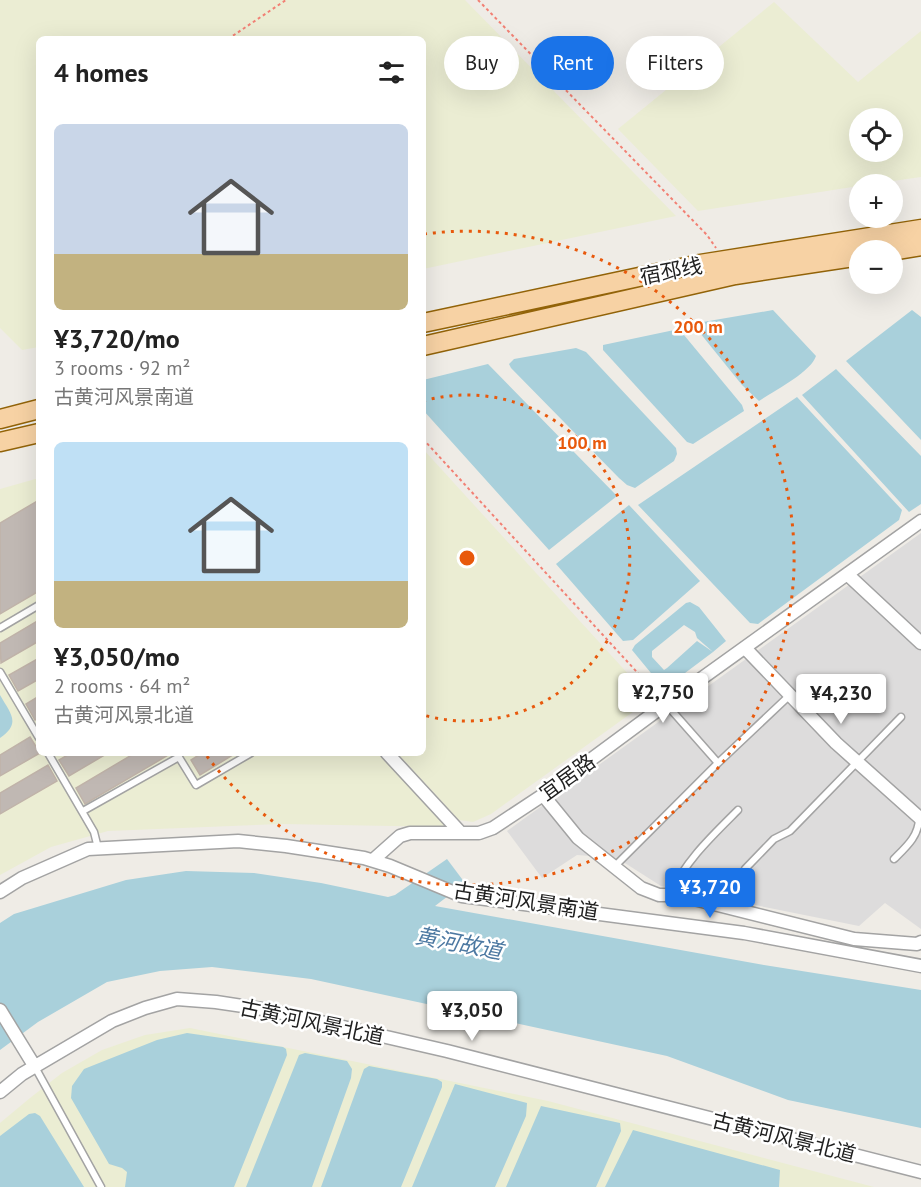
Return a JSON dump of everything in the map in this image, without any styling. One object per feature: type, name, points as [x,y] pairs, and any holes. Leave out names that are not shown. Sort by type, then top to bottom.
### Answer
[{"type":"main road","name":"宿邳线","points":[[426,322],[724,261],[921,229]]},
{"type":"main road","points":[[903,249],[921,246]]},
{"type":"main road","name":"宿邳线","points":[[426,345],[735,275],[849,258]]},
{"type":"main road","points":[[0,419],[36,410]]},
{"type":"main road","points":[[0,442],[36,434]]},
{"type":"street","name":"宜居路","points":[[373,860],[400,836],[410,833],[479,833],[493,828],[543,795],[921,521]]},
{"type":"street","points":[[847,574],[921,643]]},
{"type":"street","points":[[745,648],[836,743],[920,817]]},
{"type":"street","points":[[390,756],[461,833]]},
{"type":"street","points":[[543,795],[578,837],[641,888],[658,895],[678,895],[854,939],[917,944],[921,942]]},
{"type":"street","name":"古黄河风景南道","points":[[0,892],[22,878],[88,849],[238,841],[373,860],[462,896],[744,933],[921,966]]},
{"type":"street","name":"古黄河风景北道","points":[[0,1092],[22,1074],[32,1062],[112,1021],[177,999],[216,1002],[269,1010],[447,1051],[921,1173]]},
{"type":"street","points":[[0,1010],[32,1062]]},
{"type":"lane","points":[[0,628],[36,607]]},
{"type":"lane","points":[[0,672],[36,733]]},
{"type":"lane","points":[[614,867],[790,694]]},
{"type":"lane","points":[[666,704],[718,763]]},
{"type":"lane","points":[[745,869],[774,839],[790,831],[901,717]]},
{"type":"lane","points":[[50,756],[94,832],[98,848]]},
{"type":"lane","points":[[83,812],[176,756]]},
{"type":"lane","points":[[179,756],[196,785],[245,756]]},
{"type":"lane","points":[[670,895],[678,878],[697,852],[738,810]]},
{"type":"lane","points":[[894,859],[913,840],[919,827],[920,817]]},
{"type":"lane","points":[[32,1062],[101,1187]]},
{"type":"path","points":[[232,36],[286,0]]},
{"type":"path","points":[[478,0],[707,235],[724,261]]},
{"type":"path","points":[[426,442],[666,704]]},
{"type":"shaded area","points":[[921,533],[921,929],[885,903],[859,926],[661,886],[617,858],[577,855],[542,878],[507,831]]},
{"type":"green space","points":[[0,0],[465,0],[500,36],[444,36],[444,90],[519,90],[519,55],[531,68],[531,90],[553,90],[676,216],[426,268],[426,36],[36,36],[36,348],[22,350],[0,328]]},
{"type":"green space","points":[[774,2],[858,82],[921,31],[921,177],[903,180],[903,174],[849,174],[849,188],[698,211],[618,129],[666,90],[724,90],[724,43]]},
{"type":"green space","points":[[426,452],[651,699],[491,814],[473,822],[459,820],[400,756],[426,756]]},
{"type":"green space","points":[[36,479],[36,756],[383,756],[449,827],[281,824],[108,831],[51,847],[0,875],[0,489]]},
{"type":"green space","points":[[190,1028],[548,1101],[874,1187],[0,1187],[0,1123],[62,1073],[102,1050],[145,1035]]},
{"type":"water","points":[[773,310],[816,356],[800,375],[759,401],[742,385],[700,333],[697,325]]},
{"type":"water","points":[[912,310],[921,317],[921,440],[846,361]]},
{"type":"water","points":[[679,329],[742,405],[744,411],[693,444],[687,442],[603,350],[603,345]]},
{"type":"water","points":[[576,348],[586,352],[676,448],[677,454],[674,461],[635,488],[619,478],[509,364],[514,359]]},
{"type":"water","points":[[488,364],[617,496],[549,550],[426,413],[426,379]]},
{"type":"water","points":[[836,369],[921,456],[921,504],[909,512],[802,395]]},
{"type":"water","points":[[797,397],[902,510],[899,520],[758,624],[750,623],[638,505]]},
{"type":"water","points":[[629,505],[700,581],[633,640],[623,641],[556,564]]},
{"type":"water","points":[[690,602],[699,607],[726,641],[713,652],[669,685],[660,684],[632,650],[635,645]],"holes":[[[684,625],[695,632],[697,638],[713,652],[697,641],[664,670],[652,657],[652,651]]]},
{"type":"water","points":[[0,695],[10,713],[12,723],[7,733],[0,738]]},
{"type":"water","name":"黄河故道","points":[[447,859],[465,883],[435,906],[764,965],[921,990],[921,1128],[788,1100],[667,1056],[311,979],[212,967],[160,971],[107,982],[38,1022],[0,1050],[0,923],[14,914],[126,880],[186,871],[254,873],[321,883],[388,897],[395,895]]},
{"type":"water","points":[[187,1033],[283,1047],[287,1055],[234,1187],[125,1187],[127,1172],[109,1164],[71,1098],[72,1086],[84,1069],[157,1040]]},
{"type":"water","points":[[305,1053],[347,1061],[352,1069],[351,1078],[312,1187],[246,1187],[299,1055]]},
{"type":"water","points":[[369,1066],[437,1079],[442,1082],[442,1087],[401,1187],[321,1187],[364,1069]]},
{"type":"water","points":[[455,1084],[527,1103],[526,1116],[495,1187],[412,1187]]},
{"type":"water","points":[[541,1106],[620,1123],[621,1131],[596,1187],[506,1187]]},
{"type":"water","points":[[35,1113],[40,1116],[84,1187],[0,1187],[0,1136],[29,1114]]},
{"type":"water","points":[[633,1130],[780,1170],[779,1187],[605,1187]]},
{"type":"building","points":[[36,502],[36,593],[0,614],[0,523]]},
{"type":"building","points":[[36,622],[36,643],[1,663],[0,643]]},
{"type":"building","points":[[36,660],[36,681],[18,691],[9,675]]},
{"type":"building","points":[[36,698],[36,720],[35,720],[26,704]]},
{"type":"building","points":[[30,737],[36,747],[36,755],[0,776],[0,755]]},
{"type":"building","points":[[66,756],[103,756],[69,776],[59,760]]},
{"type":"building","points":[[130,756],[167,756],[85,804],[76,788]]},
{"type":"building","points":[[197,756],[231,756],[200,775],[191,760]]},
{"type":"building","points":[[48,765],[57,781],[0,814],[0,793]]}]
